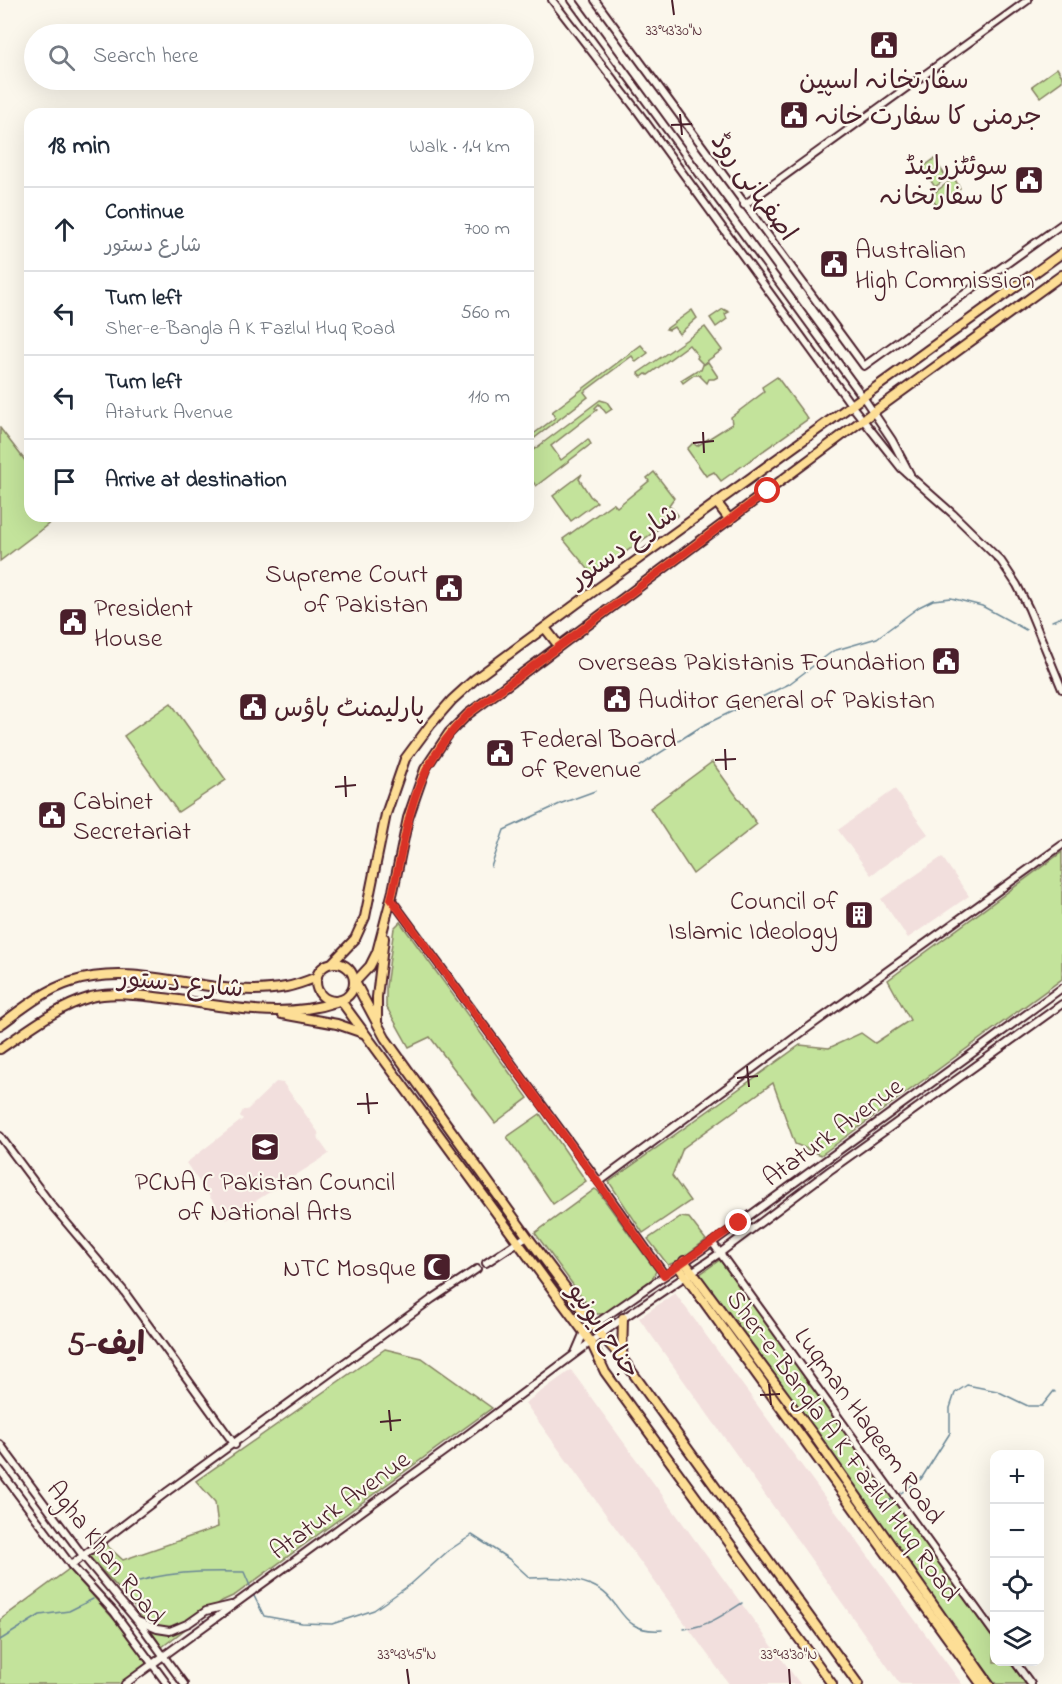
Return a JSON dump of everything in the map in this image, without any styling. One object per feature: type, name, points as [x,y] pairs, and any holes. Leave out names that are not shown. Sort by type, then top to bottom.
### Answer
[{"type":"main road","name":"شارع دستور","points":[[332,963],[355,939],[365,917],[386,814],[405,759],[452,700],[475,679],[1062,253]]},
{"type":"main road","name":"شارع دستور","points":[[355,982],[370,966],[377,952],[408,818],[425,769],[443,742],[468,714],[872,413],[1062,275]]},
{"type":"main road","points":[[717,503],[730,520]]},
{"type":"main road","points":[[545,628],[559,646]]},
{"type":"main road","points":[[377,1024],[377,997],[384,924]]},
{"type":"main road","points":[[332,963],[343,964],[348,967],[355,982],[351,993],[338,1001],[330,1001],[320,994],[317,988],[317,977],[322,968],[332,963]]},
{"type":"main road","name":"شارع دستور","points":[[0,1025],[52,990],[91,978],[139,975],[259,990],[287,987],[317,977]]},
{"type":"main road","name":"جناح ایونیو","points":[[355,982],[377,1024],[527,1236],[593,1325],[622,1358],[858,1684]]},
{"type":"main road","name":"شارع دستور","points":[[0,1049],[62,1008],[93,997],[140,996],[268,1011],[309,1009],[338,1001]]},
{"type":"main road","name":"جناح ایونیو","points":[[338,1001],[365,1033],[584,1332],[605,1372],[832,1684]]},
{"type":"main road","points":[[268,1011],[337,1024],[365,1033]]},
{"type":"main road","name":"Sher-e-Bangla A K Fazlul Huq Road","points":[[681,1263],[981,1684]]},
{"type":"main road","name":"Sher-e-Bangla A K Fazlul Huq Road","points":[[688,1274],[812,1433],[990,1684]]},
{"type":"main road","points":[[622,1358],[623,1318]]},
{"type":"street","points":[[552,0],[639,113],[863,421],[901,468],[980,539],[1007,568],[1029,609],[1062,688]]},
{"type":"street","points":[[572,0],[863,397],[892,440],[912,477]]},
{"type":"street","name":"اصفہانی روڈ","points":[[595,0],[864,366],[1062,224]]},
{"type":"street","points":[[744,205],[1028,0]]},
{"type":"street","points":[[639,113],[648,105]]},
{"type":"street","points":[[599,1182],[1062,845]]},
{"type":"street","points":[[391,899],[599,1182],[664,1275]]},
{"type":"street","name":"Ataturk Avenue","points":[[575,1354],[584,1332],[593,1325],[712,1242],[1062,988]]},
{"type":"street","name":"Ataturk Avenue","points":[[125,1684],[623,1318],[720,1253],[829,1171],[1062,1004]]},
{"type":"street","points":[[950,1070],[957,1079]]},
{"type":"street","points":[[0,1136],[50,1203],[123,1290],[235,1445]]},
{"type":"street","points":[[486,1263],[527,1236]]},
{"type":"street","name":"Luqman Haqeem Road","points":[[712,1242],[781,1334],[990,1627]]},
{"type":"street","points":[[71,1566],[168,1491],[235,1445],[432,1299],[477,1269]]},
{"type":"street","name":"Agha Khan Road","points":[[0,1444],[84,1557],[137,1621],[184,1684]]},
{"type":"street","name":"Agha Khan Road","points":[[0,1470],[71,1566],[114,1612],[167,1684]]},
{"type":"street","points":[[137,1621],[157,1629],[170,1631],[189,1623],[206,1611],[233,1605]]},
{"type":"street","points":[[1018,1666],[1031,1684]]},
{"type":"shaded area","points":[[895,789],[928,834],[871,875],[838,830]]},
{"type":"shaded area","points":[[942,857],[969,896],[908,938],[881,899]]},
{"type":"shaded area","name":"PCNA ( Pakistan Council of National Arts","points":[[276,1082],[283,1083],[318,1132],[319,1140],[329,1154],[226,1220],[186,1163],[243,1119],[240,1116],[243,1110],[247,1110]]},
{"type":"shaded area","points":[[675,1293],[962,1684],[900,1684],[639,1318]]},
{"type":"shaded area","points":[[571,1370],[800,1684],[729,1684],[525,1403]]},
{"type":"green space","points":[[1057,68],[1062,81],[1040,97],[1032,86]]},
{"type":"green space","points":[[934,159],[947,178],[935,187],[922,168]]},
{"type":"green space","points":[[954,178],[960,188],[937,206],[930,196]]},
{"type":"green space","points":[[723,309],[729,312],[725,314],[727,319],[716,327],[710,318]]},
{"type":"green space","points":[[692,310],[697,318],[679,334],[674,327],[666,329]]},
{"type":"green space","points":[[705,327],[722,350],[703,364],[689,345],[648,375],[642,377],[638,373]]},
{"type":"green space","points":[[641,345],[648,353],[636,362],[632,356],[584,392],[588,397],[534,438],[534,434],[555,418],[552,412]]},
{"type":"green space","points":[[708,362],[718,377],[709,379],[707,383],[699,375],[694,375],[683,383],[681,380],[701,370]]},
{"type":"green space","points":[[777,377],[808,419],[721,481],[714,472],[706,476],[687,449],[693,443],[697,446],[732,424],[731,417],[764,392],[762,387]]},
{"type":"green space","points":[[600,400],[607,402],[612,409],[606,413],[599,404],[595,408],[597,410],[551,446],[561,460],[588,439],[591,444],[536,486],[534,483],[534,450]]},
{"type":"green space","points":[[0,428],[24,459],[24,522],[51,522],[0,561]]},
{"type":"green space","points":[[654,472],[674,498],[669,505],[678,515],[593,575],[563,539],[613,503],[617,507],[649,481],[647,478]]},
{"type":"green space","points":[[582,474],[579,479],[590,496],[597,502],[571,521],[553,496]]},
{"type":"green space","points":[[171,703],[226,780],[178,812],[124,736]]},
{"type":"green space","points":[[712,762],[757,824],[693,874],[650,808]]},
{"type":"green space","points":[[1062,852],[1062,979],[821,1155],[795,1144],[773,1083],[683,1148],[672,1176],[690,1201],[643,1233],[609,1182],[800,1045],[829,1048],[861,1033],[875,1043],[910,1020],[888,980]]},
{"type":"green space","points":[[400,922],[528,1098],[495,1123],[430,1037],[409,1047],[386,1006],[386,987],[394,928]]},
{"type":"green space","points":[[540,1114],[586,1181],[553,1204],[507,1137]]},
{"type":"green space","points":[[595,1189],[656,1271],[652,1279],[605,1314],[596,1314],[590,1308],[535,1233]]},
{"type":"green space","points":[[680,1217],[689,1218],[706,1240],[678,1261],[668,1265],[648,1239]]},
{"type":"green space","points":[[721,1259],[990,1634],[990,1666],[1013,1666],[1026,1684],[996,1684],[696,1277]]},
{"type":"green space","points":[[385,1349],[422,1358],[492,1408],[235,1595],[222,1601],[162,1647],[131,1602],[88,1555],[104,1543],[123,1560],[218,1527],[215,1502],[196,1481]]},
{"type":"green space","points":[[69,1569],[119,1625],[148,1665],[121,1684],[0,1684],[0,1620]]},
{"type":"waterway","points":[[627,774],[702,726],[789,684],[833,651],[877,638],[919,607],[933,600],[951,598],[982,606],[1026,630]]},
{"type":"waterway","points":[[1052,621],[1062,617]]},
{"type":"waterway","points":[[491,867],[504,830],[562,803],[595,791]]},
{"type":"waterway","points":[[901,1493],[921,1479],[950,1433],[950,1408],[955,1393],[967,1385],[997,1391],[1028,1406],[1042,1406],[1055,1392]]},
{"type":"waterway","points":[[880,1507],[893,1498]]},
{"type":"waterway","points":[[254,1596],[264,1616],[302,1623],[332,1624],[374,1610],[411,1584],[448,1551],[472,1535],[509,1559],[530,1578],[568,1579],[591,1585],[610,1598],[628,1621],[647,1630],[662,1630]]},
{"type":"waterway","points":[[124,1586],[153,1577],[213,1572],[244,1572],[250,1586]]},
{"type":"waterway","points":[[0,1640],[40,1615],[69,1611],[93,1599]]},
{"type":"waterway","points":[[684,1629],[708,1623],[742,1603]]},
{"type":"place","name":"سفارتخانہ اسپین","points":[[884,45]]},
{"type":"place","name":"جرمنی کا سفارت خانہ","points":[[794,115]]},
{"type":"place","name":"سوئٹزرلینڈ کا سفارتخانہ","points":[[1029,180]]},
{"type":"place","name":"Australian High Commission","points":[[834,264]]},
{"type":"place","name":"Supreme Court of Pakistan","points":[[449,588]]},
{"type":"place","name":"President House","points":[[73,622]]},
{"type":"place","name":"Overseas Pakistanis Foundation","points":[[946,661]]},
{"type":"place","name":"Auditor General of Pakistan","points":[[617,699]]},
{"type":"place","name":"پارلیمنٹ ہاؤس","points":[[253,707]]},
{"type":"place","name":"Federal Board of Revenue","points":[[500,753]]},
{"type":"place","name":"Cabinet Secretariat","points":[[52,815]]},
{"type":"place","name":"Council of Islamic Ideology","points":[[859,915]]},
{"type":"place","name":"PCNA ( Pakistan Council of National Arts","points":[[265,1147]]},
{"type":"place","name":"NTC Mosque","points":[[437,1267]]},
{"type":"district","name":"ایف-5","points":[[106,1343]]},
{"type":"route","points":[[739,1223],[664,1275],[561,1129],[509,1062],[391,899],[415,795],[425,769],[449,733],[468,714],[768,491]]}]
